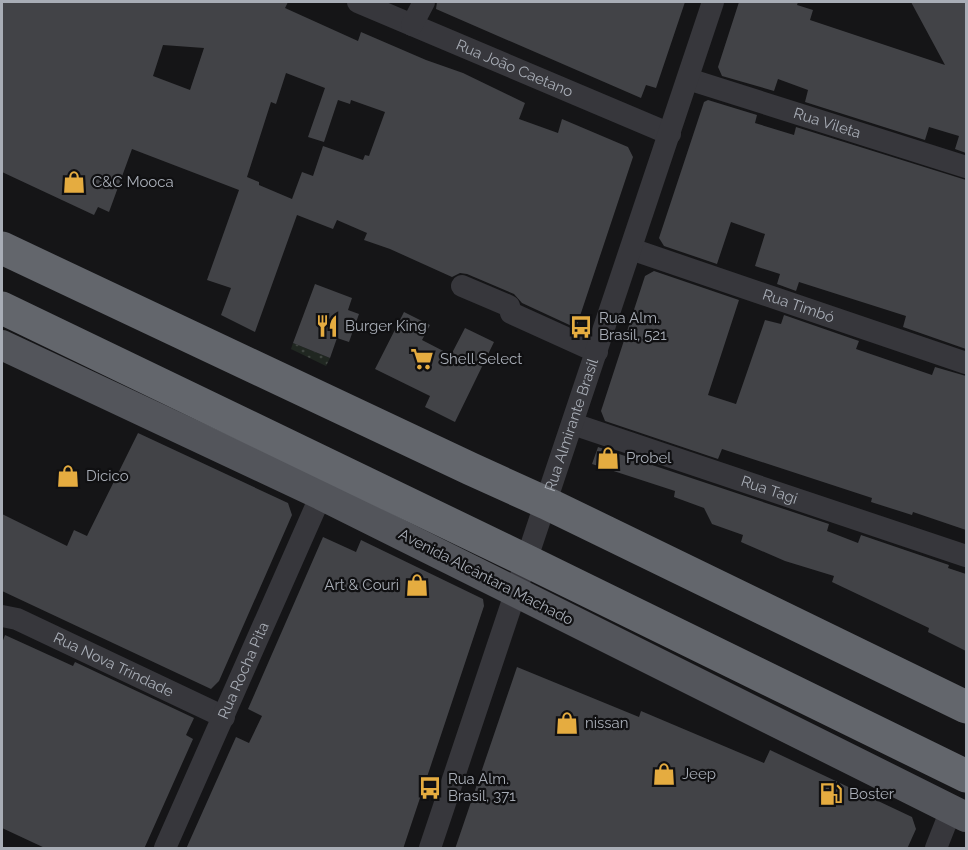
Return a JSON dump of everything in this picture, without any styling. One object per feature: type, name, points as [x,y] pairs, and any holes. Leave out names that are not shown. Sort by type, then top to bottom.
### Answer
[{"type":"highway","points":[[2,248],[546,503],[966,707]]},
{"type":"highway","name":"Avenida Alcântara Machado","points":[[2,309],[525,560],[963,775]]},
{"type":"main road","name":"Avenida Alcântara Machado","points":[[2,345],[321,495],[959,813]]},
{"type":"street","name":"Rua João Caetano","points":[[358,2],[670,134]]},
{"type":"street","points":[[412,25],[424,2]]},
{"type":"street","name":"Rua Almirante Brasil","points":[[430,849],[713,2]]},
{"type":"street","name":"Rua Vileta","points":[[688,79],[966,167]]},
{"type":"street","name":"Rua Timbó","points":[[631,249],[966,363]]},
{"type":"street","points":[[462,286],[509,306],[511,313],[597,352]]},
{"type":"street","name":"Rua Tagi","points":[[573,424],[966,556]]},
{"type":"street","name":"Rua Rocha Pita","points":[[165,849],[321,495]]},
{"type":"street","name":"Rua Nova Trindade","points":[[2,616],[17,619],[224,717]]},
{"type":"street","points":[[936,849],[959,813]]},
{"type":"shaded area","points":[[293,343],[330,358],[326,366],[291,349]]},
{"type":"building","points":[[2,2],[288,2],[285,8],[358,41],[361,32],[463,73],[525,103],[519,119],[558,133],[562,119],[628,147],[633,157],[576,328],[522,303],[514,294],[467,274],[460,273],[452,277],[364,240],[367,233],[337,220],[333,229],[297,215],[255,332],[221,315],[231,288],[207,280],[239,190],[132,149],[109,212],[98,207],[94,215],[2,172]],"holes":[[[163,45],[204,48],[190,90],[153,76]],[[286,73],[325,88],[308,137],[324,142],[338,100],[350,104],[351,100],[385,112],[369,156],[365,155],[363,160],[323,146],[313,176],[302,172],[292,199],[259,185],[259,182],[247,177],[271,102],[276,104]]]},
{"type":"building","points":[[437,2],[685,2],[656,88],[646,85],[641,98],[436,9]]},
{"type":"building","points":[[739,2],[798,2],[797,5],[813,10],[810,20],[945,65],[911,2],[966,2],[966,153],[955,149],[959,136],[929,127],[925,140],[805,102],[808,90],[778,79],[774,91],[722,76],[718,67]]},
{"type":"building","points":[[708,100],[757,115],[755,123],[794,135],[796,127],[966,180],[966,349],[903,327],[906,316],[799,282],[796,291],[777,284],[780,274],[755,266],[765,234],[731,222],[717,264],[664,246],[659,238],[704,102]]},
{"type":"building","points":[[654,271],[739,300],[708,395],[736,404],[765,320],[781,324],[784,315],[859,341],[856,349],[932,375],[935,367],[966,376],[966,530],[913,512],[912,515],[871,502],[872,498],[722,449],[718,459],[605,421],[601,411],[645,276]]},
{"type":"building","name":"Burger King","points":[[315,284],[352,298],[348,310],[359,314],[349,342],[337,338],[330,358],[293,343]]},
{"type":"building","points":[[404,312],[430,325],[422,340],[451,355],[465,328],[494,342],[455,422],[425,407],[430,396],[375,369]]},
{"type":"building","points":[[138,433],[288,503],[292,515],[219,681],[211,689],[2,591],[2,514],[67,546],[74,530],[87,536]]},
{"type":"building","points":[[598,447],[829,524],[827,531],[858,543],[861,535],[949,565],[948,568],[966,574],[966,651],[928,632],[929,628],[832,582],[834,576],[785,561],[741,542],[743,535],[712,524],[704,508],[674,497],[675,491],[592,464]]},
{"type":"building","points":[[323,537],[356,552],[361,540],[483,599],[484,606],[403,849],[186,849],[236,737],[249,743],[262,716],[248,709]]},
{"type":"building","points":[[5,635],[73,666],[75,662],[194,718],[186,735],[193,739],[144,849],[47,849],[2,828],[2,643]]},
{"type":"building","points":[[517,667],[639,717],[641,711],[764,763],[770,750],[912,817],[916,829],[907,849],[455,849]]},
{"type":"place","name":"C&C Mooca","points":[[74,182]]},
{"type":"place","name":"Burger King","points":[[327,326]]},
{"type":"place","name":"Rua Alm. Brasil, 521","points":[[581,327]]},
{"type":"place","name":"Shell Select","points":[[422,359]]},
{"type":"place","name":"Probel","points":[[608,458]]},
{"type":"place","name":"Dicico","points":[[68,476]]},
{"type":"place","name":"Art & Couri","points":[[417,585]]},
{"type":"place","name":"nissan","points":[[567,723]]},
{"type":"place","name":"Jeep","points":[[664,774]]},
{"type":"place","name":"Rua Alm. Brasil, 371","points":[[430,788]]},
{"type":"place","name":"Boster","points":[[831,794]]}]
